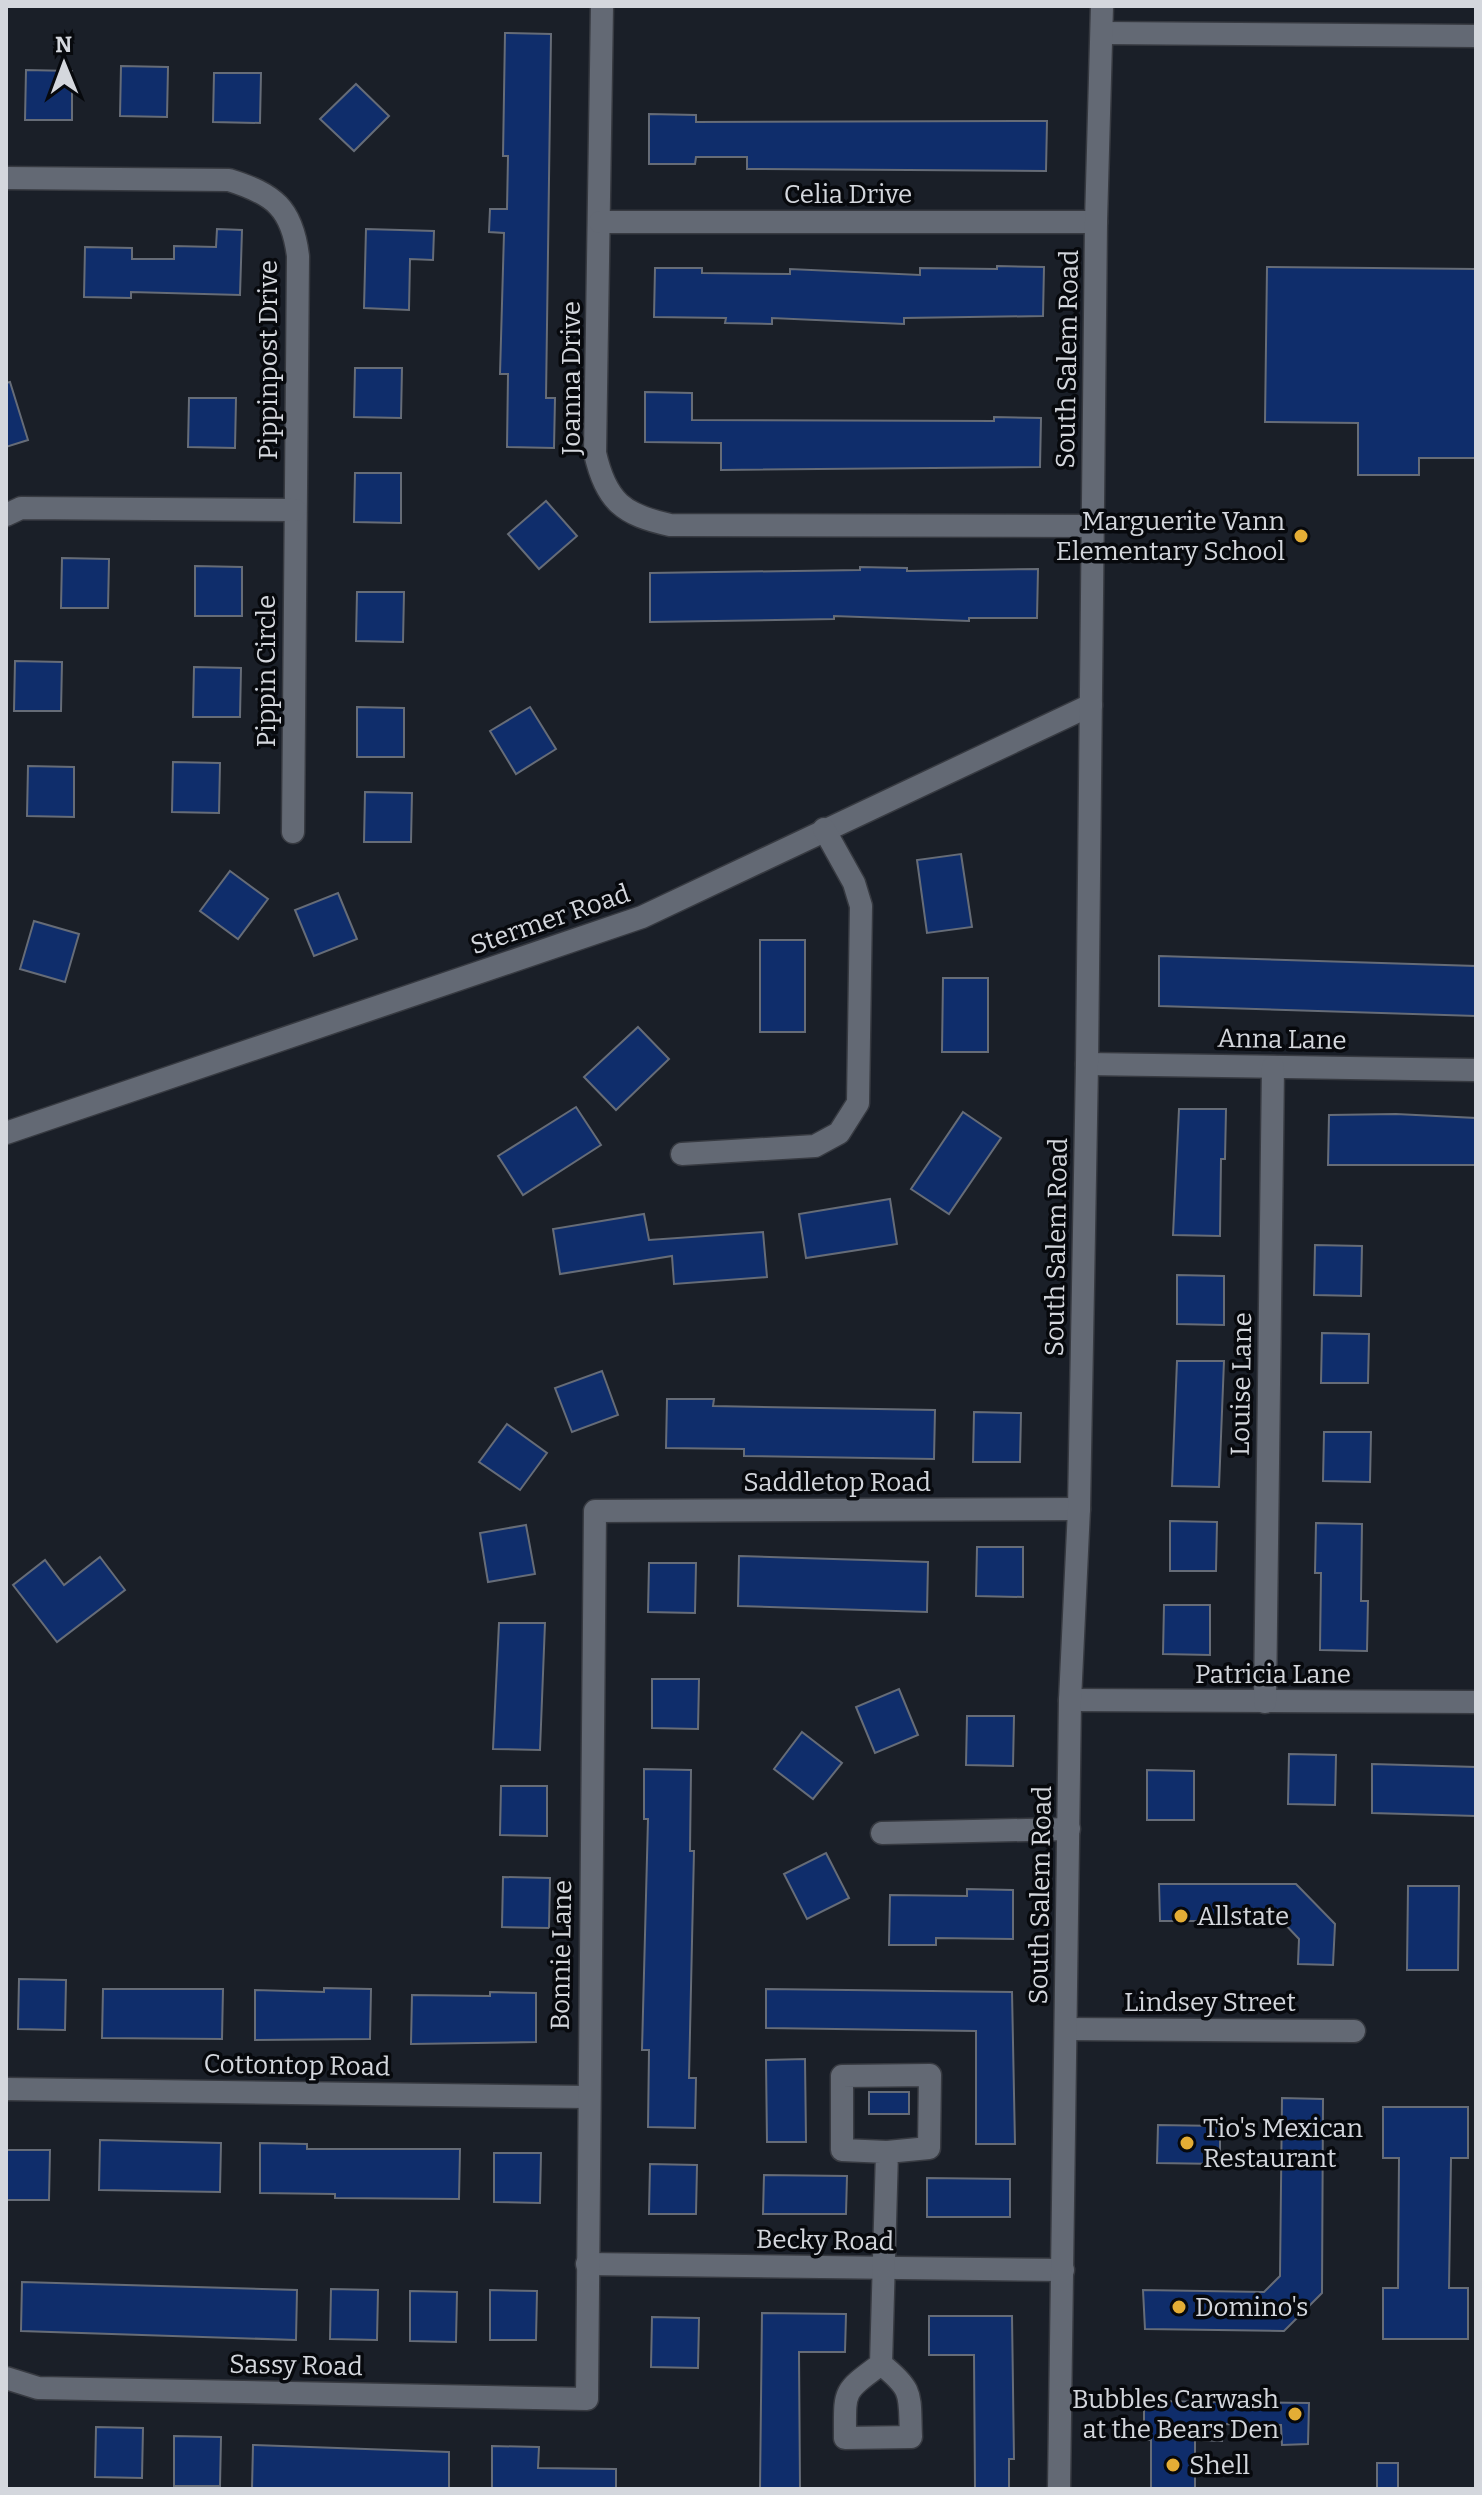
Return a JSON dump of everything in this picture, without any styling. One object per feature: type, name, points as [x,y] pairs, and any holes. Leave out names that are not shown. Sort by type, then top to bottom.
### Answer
[{"type":"street","name":"Joanna Drive","points":[[602,6],[595,453],[600,476],[612,496],[634,517],[670,525],[1093,526]]},
{"type":"street","name":"South Salem Road","points":[[1059,2489],[1070,1700],[1079,1509],[1087,1064],[1096,222],[1102,6]]},
{"type":"street","points":[[1102,33],[1476,36]]},
{"type":"street","name":"Pippinpost Drive","points":[[6,178],[229,180],[261,190],[282,208],[295,232],[298,256],[295,510]]},
{"type":"street","name":"Celia Drive","points":[[600,222],[1096,222]]},
{"type":"street","points":[[6,515],[21,508],[295,510]]},
{"type":"street","name":"Pippin Circle","points":[[293,832],[295,510]]},
{"type":"street","name":"Stermer Road","points":[[6,1133],[642,917],[1091,705]]},
{"type":"street","points":[[682,1154],[815,1146],[839,1133],[858,1103],[861,906],[854,883],[824,829]]},
{"type":"street","name":"Anna Lane","points":[[1087,1064],[1476,1070]]},
{"type":"street","name":"Louise Lane","points":[[1265,1702],[1273,1067]]},
{"type":"street","name":"Saddletop Road","points":[[595,1511],[1079,1509]]},
{"type":"street","name":"Bonnie Lane","points":[[587,2399],[587,2097],[595,1511]]},
{"type":"street","name":"Patricia Lane","points":[[1070,1700],[1476,1702]]},
{"type":"street","points":[[882,1833],[1069,1829]]},
{"type":"street","name":"Lindsey Street","points":[[1066,2029],[1354,2031]]},
{"type":"street","points":[[930,2075],[929,2148],[887,2152],[842,2150],[842,2076],[930,2075]]},
{"type":"street","name":"Cottontop Road","points":[[6,2089],[587,2097]]},
{"type":"street","points":[[881,2364],[887,2152]]},
{"type":"street","name":"Becky Road","points":[[587,2264],[1063,2270]]},
{"type":"street","name":"Sassy Road","points":[[6,2378],[38,2388],[587,2399]]},
{"type":"building","points":[[505,33],[551,34],[546,398],[555,398],[554,448],[507,447],[508,374],[500,374],[504,233],[489,232],[490,209],[507,209],[508,156],[503,156]]},
{"type":"building","points":[[121,66],[168,67],[167,117],[120,116]]},
{"type":"building","points":[[26,70],[72,71],[72,120],[25,120]]},
{"type":"building","points":[[214,73],[261,73],[260,123],[213,122]]},
{"type":"building","points":[[356,84],[389,116],[354,151],[320,119]]},
{"type":"building","points":[[649,114],[696,115],[696,122],[1047,121],[1046,171],[747,169],[747,157],[696,157],[695,164],[649,164]]},
{"type":"building","points":[[217,229],[242,230],[240,295],[131,292],[131,298],[84,297],[85,247],[132,248],[132,259],[174,259],[174,246],[216,247]]},
{"type":"building","points":[[366,229],[434,231],[433,260],[410,259],[409,310],[364,308]]},
{"type":"building","points":[[997,266],[1044,267],[1043,316],[904,318],[904,324],[772,318],[772,324],[725,323],[726,318],[654,317],[655,268],[702,268],[702,273],[790,274],[790,269],[920,275],[920,268],[997,269]]},
{"type":"building","points":[[1267,267],[1476,269],[1476,458],[1419,458],[1419,475],[1358,475],[1358,423],[1265,422]]},
{"type":"building","points":[[355,368],[402,368],[401,418],[354,417]]},
{"type":"building","points":[[10,382],[28,440],[6,447],[6,383]]},
{"type":"building","points":[[645,392],[692,393],[692,420],[994,421],[994,417],[1041,418],[1040,467],[721,470],[721,443],[645,442]]},
{"type":"building","points":[[189,398],[236,398],[235,448],[188,447]]},
{"type":"building","points":[[355,473],[401,473],[401,523],[354,522]]},
{"type":"building","points":[[546,501],[577,536],[539,569],[508,534]]},
{"type":"building","points":[[62,558],[109,559],[108,608],[61,608]]},
{"type":"building","points":[[195,566],[242,567],[242,616],[195,616]]},
{"type":"building","points":[[860,567],[907,568],[907,571],[1038,569],[1037,618],[969,618],[969,621],[834,616],[834,619],[650,622],[650,573],[860,570]]},
{"type":"building","points":[[357,592],[404,592],[403,642],[356,641]]},
{"type":"building","points":[[15,661],[62,662],[61,711],[14,711]]},
{"type":"building","points":[[194,667],[241,668],[240,717],[193,717]]},
{"type":"building","points":[[357,707],[404,708],[404,757],[357,757]]},
{"type":"building","points":[[530,707],[556,749],[516,774],[490,731]]},
{"type":"building","points":[[173,762],[220,763],[219,813],[172,812]]},
{"type":"building","points":[[28,766],[74,767],[74,817],[27,816]]},
{"type":"building","points":[[365,792],[412,793],[411,842],[364,842]]},
{"type":"building","points":[[961,854],[972,927],[927,933],[917,860]]},
{"type":"building","points":[[230,871],[268,899],[238,939],[200,911]]},
{"type":"building","points":[[338,893],[357,939],[314,956],[295,910]]},
{"type":"building","points":[[34,921],[79,934],[65,982],[20,969]]},
{"type":"building","points":[[760,940],[805,940],[805,1032],[760,1032]]},
{"type":"building","points":[[1159,956],[1476,966],[1476,1016],[1159,1006]]},
{"type":"building","points":[[943,978],[988,978],[988,1052],[942,1052]]},
{"type":"building","points":[[638,1027],[669,1059],[616,1110],[584,1077]]},
{"type":"building","points":[[576,1107],[601,1145],[523,1195],[498,1156]]},
{"type":"building","points":[[1179,1109],[1226,1109],[1225,1159],[1221,1159],[1220,1236],[1173,1235]]},
{"type":"building","points":[[963,1112],[1001,1138],[949,1214],[911,1189]]},
{"type":"building","points":[[1329,1115],[1476,1118],[1476,1165],[1328,1165]]},
{"type":"building","points":[[890,1199],[897,1244],[806,1258],[799,1214]]},
{"type":"building","points":[[644,1214],[649,1240],[763,1232],[767,1277],[674,1284],[672,1256],[560,1274],[553,1229]]},
{"type":"building","points":[[1315,1245],[1362,1246],[1361,1296],[1314,1295]]},
{"type":"building","points":[[1177,1275],[1224,1276],[1224,1325],[1177,1324]]},
{"type":"building","points":[[1322,1333],[1369,1334],[1368,1383],[1321,1383]]},
{"type":"building","points":[[1177,1361],[1224,1361],[1219,1487],[1172,1486]]},
{"type":"building","points":[[602,1371],[618,1415],[572,1432],[555,1388]]},
{"type":"building","points":[[667,1399],[714,1399],[713,1406],[935,1410],[934,1459],[744,1456],[744,1449],[666,1448]]},
{"type":"building","points":[[974,1412],[1021,1413],[1020,1462],[973,1462]]},
{"type":"building","points":[[507,1424],[547,1453],[520,1490],[479,1462]]},
{"type":"building","points":[[1324,1432],[1371,1432],[1370,1482],[1323,1481]]},
{"type":"building","points":[[1170,1521],[1217,1522],[1216,1571],[1170,1571]]},
{"type":"building","points":[[1316,1523],[1362,1524],[1361,1601],[1368,1601],[1367,1651],[1320,1650],[1321,1573],[1315,1573]]},
{"type":"building","points":[[526,1525],[535,1574],[488,1582],[480,1533]]},
{"type":"building","points":[[977,1547],[1023,1547],[1023,1597],[976,1596]]},
{"type":"building","points":[[739,1556],[928,1562],[927,1612],[738,1606]]},
{"type":"building","points":[[100,1557],[125,1590],[57,1642],[13,1585],[45,1560],[64,1585]]},
{"type":"building","points":[[649,1563],[696,1563],[695,1613],[648,1612]]},
{"type":"building","points":[[1164,1605],[1210,1605],[1210,1655],[1163,1654]]},
{"type":"building","points":[[499,1623],[545,1623],[540,1750],[493,1749]]},
{"type":"building","points":[[652,1679],[699,1679],[698,1729],[652,1728]]},
{"type":"building","points":[[899,1689],[918,1735],[875,1753],[856,1707]]},
{"type":"building","points":[[967,1716],[1014,1716],[1013,1766],[966,1765]]},
{"type":"building","points":[[802,1732],[842,1763],[813,1799],[774,1769]]},
{"type":"building","points":[[1289,1754],[1336,1755],[1335,1805],[1288,1804]]},
{"type":"building","points":[[1372,1764],[1476,1767],[1476,1816],[1372,1813]]},
{"type":"building","points":[[644,1769],[691,1770],[690,1851],[694,1851],[689,2078],[696,2078],[695,2128],[648,2127],[649,2050],[642,2050],[648,1819],[644,1819]]},
{"type":"building","points":[[1147,1770],[1194,1771],[1194,1820],[1147,1820]]},
{"type":"building","points":[[501,1786],[547,1786],[547,1836],[500,1835]]},
{"type":"building","points":[[826,1853],[849,1898],[807,1919],[784,1874]]},
{"type":"building","points":[[503,1877],[550,1878],[549,1928],[502,1927]]},
{"type":"building","points":[[1159,1884],[1296,1884],[1335,1924],[1333,1965],[1298,1964],[1299,1939],[1282,1921],[1160,1921]]},
{"type":"building","points":[[1408,1886],[1459,1886],[1458,1970],[1407,1970]]},
{"type":"building","points":[[967,1889],[1013,1890],[1013,1939],[936,1938],[936,1945],[889,1945],[890,1895],[967,1896]]},
{"type":"building","points":[[19,1979],[66,1980],[65,2030],[18,2029]]},
{"type":"building","points":[[324,1988],[371,1989],[370,2039],[255,2040],[255,1990],[324,1992]]},
{"type":"building","points":[[103,1989],[223,1989],[222,2039],[102,2038]]},
{"type":"building","points":[[766,1989],[1012,1992],[1015,2144],[976,2144],[976,2031],[766,2028]]},
{"type":"building","points":[[490,1992],[536,1993],[536,2042],[411,2044],[412,1995],[490,1996]]},
{"type":"building","points":[[805,2059],[806,2142],[767,2142],[766,2060]]},
{"type":"building","points":[[869,2092],[909,2092],[909,2114],[869,2114]]},
{"type":"building","points":[[1282,2098],[1323,2099],[1322,2293],[1284,2331],[1145,2329],[1143,2290],[1264,2292],[1280,2276]]},
{"type":"building","points":[[1383,2107],[1468,2107],[1468,2158],[1451,2158],[1449,2288],[1468,2288],[1468,2339],[1383,2339],[1383,2288],[1398,2288],[1399,2158],[1383,2158]]},
{"type":"building","points":[[1158,2125],[1220,2126],[1220,2164],[1157,2163]]},
{"type":"building","points":[[100,2140],[221,2143],[220,2192],[99,2190]]},
{"type":"building","points":[[260,2143],[307,2144],[307,2149],[460,2149],[459,2199],[335,2198],[335,2194],[260,2193]]},
{"type":"building","points":[[6,2150],[50,2150],[49,2200],[6,2200]]},
{"type":"building","points":[[494,2153],[541,2153],[540,2203],[494,2202]]},
{"type":"building","points":[[650,2164],[697,2165],[696,2214],[649,2214]]},
{"type":"building","points":[[764,2175],[847,2176],[846,2214],[763,2214]]},
{"type":"building","points":[[927,2178],[1010,2179],[1010,2217],[927,2217]]},
{"type":"building","points":[[22,2282],[297,2290],[296,2340],[21,2331]]},
{"type":"building","points":[[331,2289],[378,2290],[377,2340],[330,2339]]},
{"type":"building","points":[[490,2290],[537,2291],[536,2340],[490,2340]]},
{"type":"building","points":[[410,2291],[457,2292],[456,2342],[410,2341]]},
{"type":"building","points":[[762,2313],[846,2314],[845,2352],[799,2352],[800,2489],[760,2489]]},
{"type":"building","points":[[929,2316],[1012,2316],[1014,2459],[1009,2459],[1009,2489],[975,2489],[974,2355],[929,2355]]},
{"type":"building","points":[[652,2317],[699,2318],[698,2368],[651,2367]]},
{"type":"building","points":[[1144,2401],[1309,2403],[1308,2444],[1282,2445],[1281,2425],[1222,2424],[1222,2441],[1195,2440],[1195,2489],[1151,2489],[1151,2440],[1144,2440]]},
{"type":"building","points":[[96,2427],[143,2428],[142,2478],[95,2477]]},
{"type":"building","points":[[174,2436],[221,2437],[220,2486],[174,2486]]},
{"type":"building","points":[[253,2445],[449,2452],[449,2489],[252,2489]]},
{"type":"building","points":[[492,2446],[539,2447],[538,2468],[616,2469],[616,2489],[492,2489]]},
{"type":"building","points":[[1377,2463],[1398,2463],[1398,2489],[1377,2489]]},
{"type":"place","name":"Marguerite Vann Elementary School","points":[[1301,536]]},
{"type":"place","name":"Allstate","points":[[1181,1916]]},
{"type":"place","name":"Tio's Mexican Restaurant","points":[[1187,2143]]},
{"type":"place","name":"Domino's","points":[[1179,2307]]},
{"type":"place","name":"Bubbles Carwash at the Bears Den","points":[[1295,2414]]},
{"type":"place","name":"Shell","points":[[1173,2465]]}]
